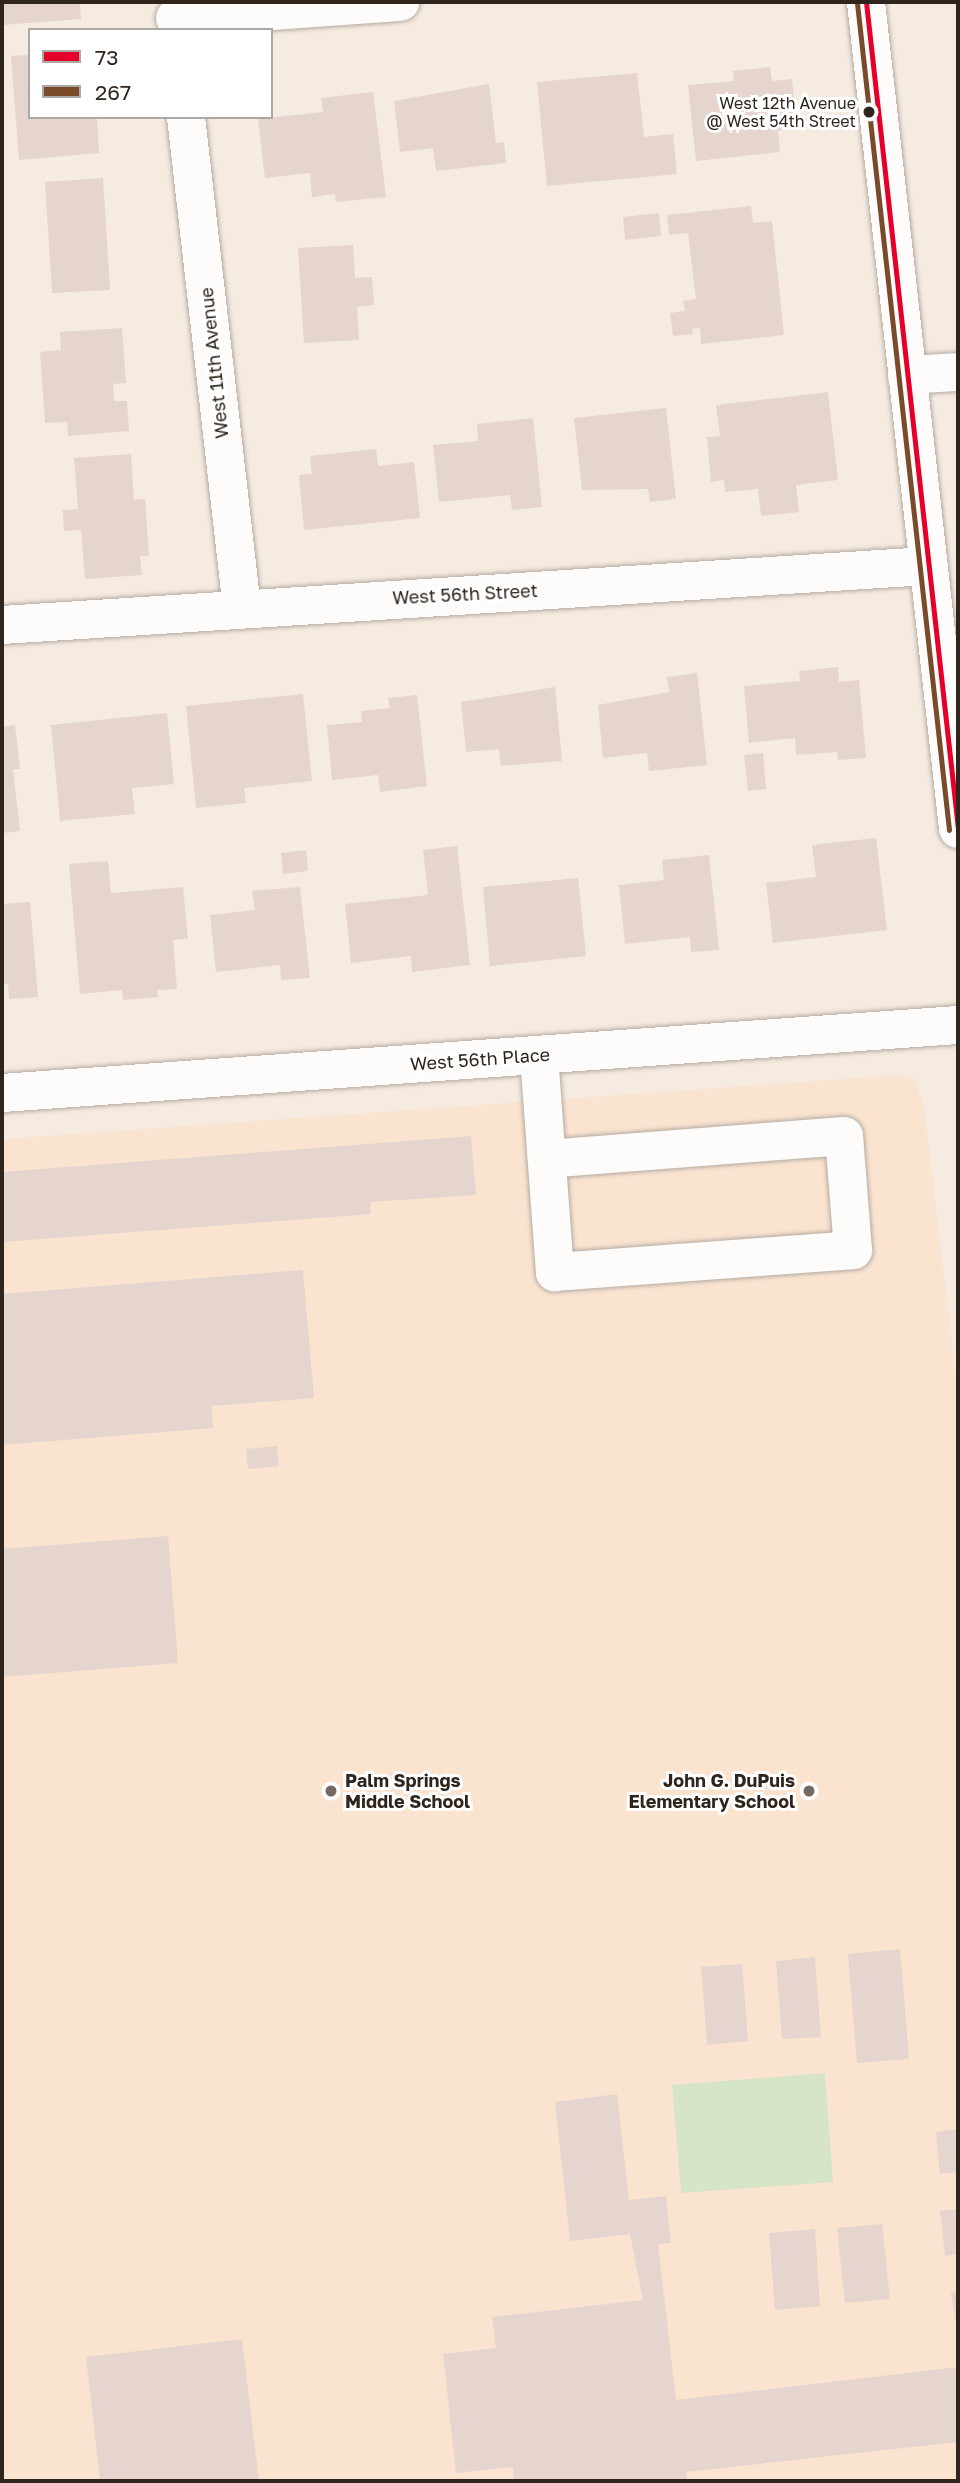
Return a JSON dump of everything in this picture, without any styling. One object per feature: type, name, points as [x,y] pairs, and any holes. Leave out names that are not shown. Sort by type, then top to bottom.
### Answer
[{"type":"street","points":[[174,17],[400,2]]},
{"type":"street","points":[[866,2],[958,829]]},
{"type":"street","name":"West 11th Avenue","points":[[186,119],[242,608]]},
{"type":"street","points":[[907,375],[958,372]]},
{"type":"street","name":"West 56th Street","points":[[2,625],[928,566]]},
{"type":"street","name":"West 56th Place","points":[[2,1093],[958,1025]]},
{"type":"street","points":[[539,1055],[555,1272],[853,1250],[844,1136],[547,1159]]},
{"type":"shaded area","points":[[897,1075],[914,1078],[924,1106],[958,1394],[958,2481],[2,2481],[2,1139]]},
{"type":"green space","points":[[825,2073],[833,2182],[681,2193],[672,2085]]},
{"type":"building","points":[[2,2],[80,2],[81,19],[2,25]]},
{"type":"building","points":[[28,55],[28,119],[97,119],[99,153],[19,160],[11,56]]},
{"type":"building","points":[[770,67],[772,81],[792,79],[797,129],[778,131],[780,152],[696,161],[688,85],[734,81],[733,71]]},
{"type":"building","points":[[637,73],[644,137],[673,134],[677,174],[547,186],[537,82]]},
{"type":"building","points":[[489,84],[496,143],[504,142],[506,163],[436,171],[433,148],[400,152],[394,101]]},
{"type":"building","points":[[373,92],[386,197],[336,202],[335,194],[312,197],[310,173],[265,178],[258,119],[323,112],[321,98]]},
{"type":"building","points":[[103,178],[110,290],[52,293],[45,182]]},
{"type":"building","points":[[751,206],[753,223],[772,221],[784,335],[701,344],[700,328],[692,329],[693,334],[673,336],[670,313],[685,311],[683,301],[696,299],[688,233],[669,235],[667,215]]},
{"type":"building","points":[[659,213],[661,236],[625,240],[623,217]]},
{"type":"building","points":[[353,245],[355,278],[372,277],[374,305],[357,307],[359,340],[304,343],[298,248]]},
{"type":"building","points":[[122,328],[126,383],[113,384],[114,401],[127,401],[129,431],[68,436],[67,422],[45,423],[40,352],[61,350],[60,332]]},
{"type":"building","points":[[828,392],[838,480],[796,485],[799,512],[761,516],[758,489],[725,492],[724,480],[711,482],[707,437],[720,436],[716,405]]},
{"type":"building","points":[[666,408],[676,499],[650,502],[648,489],[582,490],[574,418]]},
{"type":"building","points":[[533,418],[542,507],[512,510],[510,495],[439,502],[433,445],[478,441],[477,424]]},
{"type":"building","points":[[376,449],[378,466],[414,462],[420,518],[304,530],[299,475],[312,474],[310,456]]},
{"type":"building","points":[[131,454],[134,500],[145,499],[149,556],[140,556],[142,575],[85,579],[81,530],[64,531],[63,510],[78,509],[74,458]]},
{"type":"building","points":[[838,667],[839,682],[859,680],[866,758],[838,760],[837,752],[796,755],[795,738],[749,743],[744,686],[800,681],[799,671]]},
{"type":"building","points":[[697,673],[707,765],[649,771],[647,753],[603,758],[598,705],[669,692],[667,677]]},
{"type":"building","points":[[555,687],[562,761],[501,766],[499,749],[466,752],[461,702]]},
{"type":"building","points":[[303,694],[312,781],[244,788],[246,803],[196,808],[186,706]]},
{"type":"building","points":[[417,695],[427,786],[380,792],[378,775],[332,780],[327,725],[362,722],[361,711],[390,708],[388,698]]},
{"type":"building","points":[[167,713],[174,784],[132,788],[135,814],[60,821],[51,725]]},
{"type":"building","points":[[15,725],[20,769],[13,769],[20,831],[2,833],[2,727]]},
{"type":"building","points":[[763,753],[766,789],[748,791],[744,755]]},
{"type":"building","points":[[876,838],[887,930],[773,943],[766,883],[816,877],[812,845]]},
{"type":"building","points":[[457,846],[470,965],[412,972],[411,956],[351,963],[345,904],[428,895],[423,850]]},
{"type":"building","points":[[306,850],[308,871],[283,874],[281,853]]},
{"type":"building","points":[[709,855],[719,950],[691,952],[690,937],[625,944],[619,885],[664,880],[662,860]]},
{"type":"building","points":[[108,861],[111,893],[183,887],[188,939],[173,940],[177,989],[157,990],[158,997],[123,1000],[122,990],[80,994],[69,864]]},
{"type":"building","points":[[578,878],[586,956],[490,966],[483,887]]},
{"type":"building","points":[[300,887],[310,978],[281,980],[280,965],[216,972],[210,915],[255,910],[252,891]]},
{"type":"building","points":[[30,902],[38,997],[9,999],[8,984],[2,985],[2,904]]},
{"type":"building","points":[[471,1136],[476,1195],[370,1202],[371,1214],[2,1242],[2,1172]]},
{"type":"building","points":[[303,1270],[314,1398],[212,1406],[213,1428],[2,1445],[2,1294]]},
{"type":"building","points":[[277,1446],[279,1466],[248,1469],[246,1449]]},
{"type":"building","points":[[168,1536],[178,1663],[2,1677],[2,1549]]},
{"type":"building","points":[[900,1949],[909,2059],[857,2063],[848,1954]]},
{"type":"building","points":[[815,1957],[821,2037],[782,2039],[776,1961]]},
{"type":"building","points":[[742,1964],[748,2041],[707,2045],[701,1967]]},
{"type":"building","points":[[617,2094],[629,2200],[666,2196],[671,2243],[658,2244],[676,2400],[958,2367],[958,2442],[686,2472],[687,2481],[514,2481],[513,2467],[456,2473],[443,2354],[496,2348],[492,2317],[643,2300],[630,2234],[570,2241],[555,2102]]},
{"type":"building","points":[[958,2129],[958,2172],[940,2174],[936,2132]]},
{"type":"building","points":[[958,2209],[958,2254],[945,2256],[940,2211]]},
{"type":"building","points":[[882,2224],[890,2299],[845,2303],[837,2228]]},
{"type":"building","points":[[815,2229],[820,2306],[775,2310],[769,2233]]},
{"type":"building","points":[[958,2292],[958,2328],[957,2328],[951,2293]]},
{"type":"building","points":[[242,2339],[259,2481],[100,2481],[86,2357]]},
{"type":"transit line","name":"73","points":[[866,2],[958,829]]},
{"type":"transit line","name":"267","points":[[857,3],[949,830]]},
{"type":"place","name":"West 12th Avenue @ West 54th Street","points":[[869,112]]},
{"type":"place","name":"Palm Springs Middle School","points":[[331,1791]]},
{"type":"place","name":"John G. DuPuis Elementary School","points":[[809,1791]]}]
